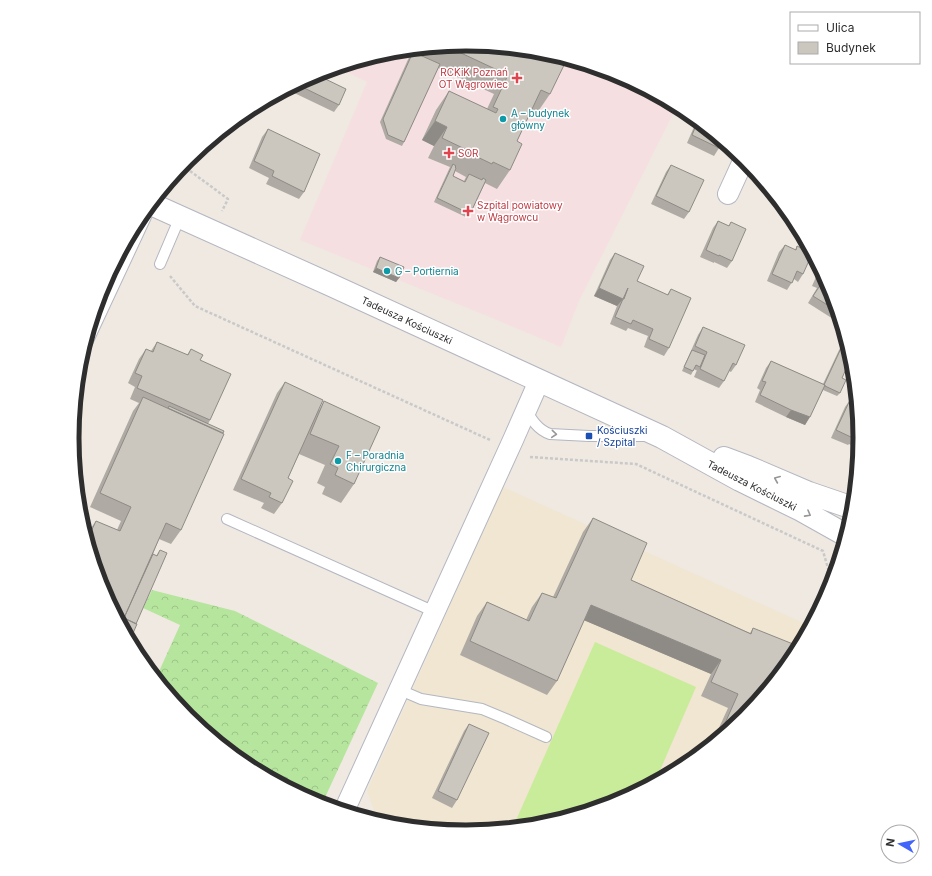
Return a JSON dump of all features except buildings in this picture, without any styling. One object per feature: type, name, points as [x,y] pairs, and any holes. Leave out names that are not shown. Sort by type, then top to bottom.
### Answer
[{"type":"main road","name":"Tadeusza Kościuszki","points":[[156,206],[662,437],[740,480],[801,510],[840,536]]},
{"type":"main road","name":"Tadeusza Kościuszki","points":[[662,437],[748,467],[809,493],[847,507]]},
{"type":"street","points":[[728,194],[741,165]]},
{"type":"street","points":[[347,806],[539,381]]},
{"type":"lane","points":[[160,264],[180,217]]},
{"type":"lane","points":[[99,317],[137,234]]},
{"type":"lane","points":[[526,410],[537,426],[544,432],[550,434],[662,437]]},
{"type":"lane","points":[[227,519],[435,612]]},
{"type":"lane","points":[[400,690],[421,699],[482,710],[546,737]]},
{"type":"path","points":[[187,169],[228,199],[212,232]]},
{"type":"path","points":[[160,264],[196,306],[527,457],[636,464],[823,550],[829,571]]},
{"type":"shaded area","name":"Szpital powiatowy w Wągrowcu","points":[[466,51],[517,54],[566,64],[614,80],[674,112],[579,301],[561,347],[300,240],[367,82],[345,71],[366,64],[415,54]]},
{"type":"shaded area","points":[[503,487],[805,624],[788,653],[773,674],[740,712],[702,745],[681,760],[614,796],[566,812],[541,818],[517,822],[466,825],[415,822],[376,814],[367,791]]},
{"type":"green space","points":[[152,590],[235,611],[378,683],[325,798],[295,785],[251,760],[230,745],[192,712],[158,673],[180,625],[143,608]]},
{"type":"green space","points":[[595,642],[696,687],[659,773],[614,796],[566,812],[515,822]]},
{"type":"place","name":"RCKiK Poznań OT Wągrowiec","points":[[517,78]]},
{"type":"place","name":"A – budynek główny","points":[[503,119]]},
{"type":"place","name":"SOR","points":[[449,153]]},
{"type":"place","name":"Szpital powiatowy w Wągrowcu","points":[[468,211]]},
{"type":"place","name":"G – Portiernia","points":[[387,271]]},
{"type":"place","name":"Kościuszki / Szpital","points":[[589,436]]},
{"type":"place","name":"F – Poradnia Chirurgiczna","points":[[338,461]]}]
